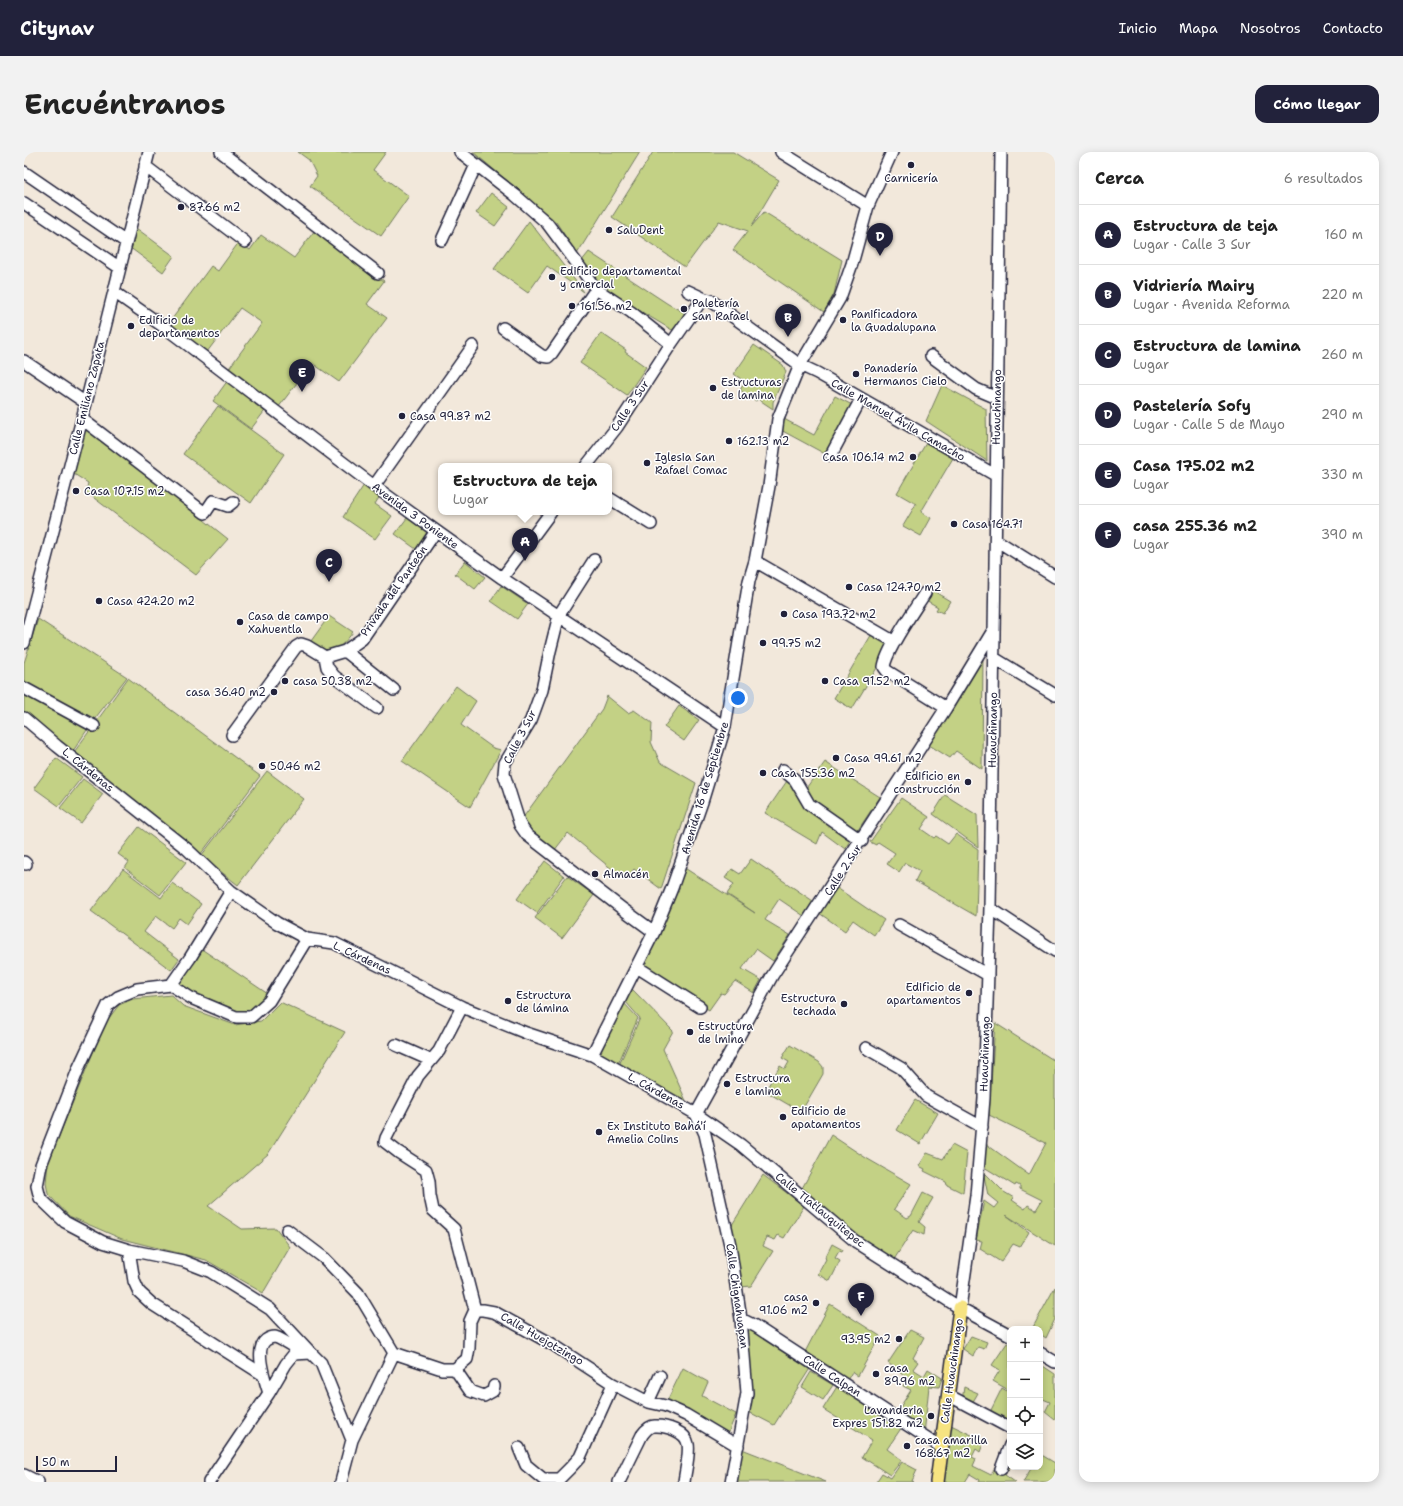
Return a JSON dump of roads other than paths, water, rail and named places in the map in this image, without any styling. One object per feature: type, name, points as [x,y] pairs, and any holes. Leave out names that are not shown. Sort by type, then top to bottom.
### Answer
[{"type":"main road","name":"Calle Huauchinango","points":[[937,1482],[960,1308]]},
{"type":"street","points":[[137,152],[246,242]]},
{"type":"street","points":[[221,152],[378,273]]},
{"type":"street","points":[[460,152],[515,195],[546,223],[596,289],[631,312],[671,344]]},
{"type":"street","points":[[780,152],[868,206]]},
{"type":"street","name":"Avenida 16 de Septiembre","points":[[592,1056],[654,932],[672,888],[702,802],[725,727],[750,581],[769,486],[778,419],[800,365],[840,298],[852,264],[868,206],[892,152]]},
{"type":"street","name":"Huauchinango","points":[[960,1308],[976,1196],[982,1128],[988,975],[1001,152]]},
{"type":"street","name":"Calle Emiliano Zapata","points":[[24,643],[27,619],[82,419],[147,159]]},
{"type":"street","points":[[442,240],[476,165]]},
{"type":"street","points":[[24,172],[126,242]]},
{"type":"street","points":[[24,203],[120,268]]},
{"type":"street","points":[[503,328],[542,356],[548,357],[596,289]]},
{"type":"street","name":"Calle Manuel Ávila Camacho","points":[[688,291],[710,300],[800,365],[817,373],[995,475]]},
{"type":"street","name":"Avenida 3 Poniente","points":[[114,292],[167,329],[374,486],[502,578],[725,727]]},
{"type":"street","name":"Calle 3 Sur","points":[[588,463],[617,427],[671,344],[701,301],[705,299]]},
{"type":"street","points":[[374,486],[473,346]]},
{"type":"street","points":[[931,356],[976,389],[997,398]]},
{"type":"street","points":[[24,362],[86,403]]},
{"type":"street","points":[[831,455],[861,399]]},
{"type":"street","points":[[82,419],[205,513],[213,501],[228,506],[233,502]]},
{"type":"street","points":[[612,500],[651,524]]},
{"type":"street","points":[[502,578],[549,515]]},
{"type":"street","name":"Privada del Panteón","points":[[325,656],[345,651],[362,639],[436,531]]},
{"type":"street","points":[[996,540],[1055,577]]},
{"type":"street","name":"Calle 3 Sur","points":[[594,560],[559,615],[542,690],[531,720],[505,762],[504,774],[520,825],[527,835],[654,932]]},
{"type":"street","points":[[755,561],[895,642]]},
{"type":"street","points":[[925,593],[895,642],[884,663],[884,667],[887,671],[946,708]]},
{"type":"street","name":"Calle 2 Sur","points":[[696,1114],[772,976],[862,841],[994,629]]},
{"type":"street","points":[[232,735],[296,647],[301,644],[325,656],[327,667],[334,676],[377,708]]},
{"type":"street","points":[[345,651],[394,690]]},
{"type":"street","points":[[994,658],[1055,695]]},
{"type":"street","points":[[24,688],[94,726]]},
{"type":"street","name":"L. Cárdenas","points":[[24,718],[187,849],[231,891],[277,923],[307,938],[334,943],[462,1007],[526,1033],[592,1056],[696,1114]]},
{"type":"street","points":[[783,770],[795,780],[809,804],[862,841]]},
{"type":"street","points":[[171,985],[190,958],[231,891]]},
{"type":"street","points":[[990,908],[1055,951]]},
{"type":"street","points":[[899,925],[988,975]]},
{"type":"street","points":[[306,1353],[270,1309],[211,1272],[183,1261],[129,1250],[103,1242],[65,1222],[40,1198],[37,1186],[41,1164],[79,1067],[108,1005],[118,997],[137,989],[171,985],[191,998],[236,1017],[251,1017],[269,1002],[307,938]]},
{"type":"street","points":[[637,968],[700,1007]]},
{"type":"street","points":[[287,1230],[324,1258],[358,1293],[394,1353],[442,1369],[455,1370],[467,1359],[470,1321],[475,1310],[454,1229],[433,1210],[430,1196],[430,1181],[426,1170],[385,1142],[418,1076],[438,1051],[462,1007]]},
{"type":"street","points":[[396,1045],[430,1060]]},
{"type":"street","points":[[866,1048],[901,1068],[926,1096],[982,1128]]},
{"type":"street","name":"Calle Tlatlauquitepec","points":[[696,1114],[741,1146],[855,1241],[960,1308],[1007,1333]]},
{"type":"street","name":"Calle Chignahuapan","points":[[696,1114],[705,1134],[730,1245],[741,1319],[747,1393],[731,1482]]},
{"type":"street","points":[[129,1250],[134,1281],[139,1292],[152,1304],[262,1374]]},
{"type":"street","name":"Calle Huejotzingo","points":[[475,1310],[494,1312],[552,1344],[613,1384],[648,1402],[666,1406],[686,1415],[738,1446]]},
{"type":"street","name":"Calle Calpan","points":[[741,1319],[755,1326],[941,1447]]},
{"type":"street","points":[[269,1393],[262,1374],[260,1352],[264,1342],[269,1338],[275,1338],[306,1353],[322,1363],[352,1440]]},
{"type":"street","points":[[209,1482],[269,1393],[286,1364],[294,1354],[306,1353]]},
{"type":"street","points":[[341,1482],[352,1440],[394,1353]]},
{"type":"street","points":[[1043,1355],[1055,1362]]},
{"type":"street","points":[[455,1370],[470,1391],[484,1396],[493,1391],[494,1386]]},
{"type":"street","points":[[648,1402],[660,1376]]},
{"type":"street","points":[[519,1448],[526,1465],[543,1478],[559,1478],[580,1457],[613,1384]]},
{"type":"street","points":[[948,1395],[1007,1426]]},
{"type":"street","points":[[619,1482],[642,1435],[647,1429],[654,1426],[671,1429],[686,1438],[688,1445],[684,1482]]},
{"type":"street","points":[[1001,1469],[1007,1453]]},
{"type":"street","points":[[24,1475],[38,1482]]},
{"type":"place","name":"Carnicería","points":[[911,165]]},
{"type":"place","name":"87.66 m2","points":[[181,207]]},
{"type":"place","name":"SaluDent","points":[[609,230]]},
{"type":"place","name":"Pastelería Sofy","points":[[880,256]]},
{"type":"place","name":"Edificio departamental y cmercial","points":[[552,277]]},
{"type":"place","name":"161.56 m2","points":[[572,306]]},
{"type":"place","name":"Paletería San Rafael","points":[[684,309]]},
{"type":"place","name":"Panificadora la Guadalupana","points":[[843,320]]},
{"type":"place","name":"Edificio de departamentos","points":[[131,326]]},
{"type":"place","name":"Vidriería Mairy","points":[[788,337]]},
{"type":"place","name":"Panadería Hermanos Cielo","points":[[856,374]]},
{"type":"place","name":"Estructuras de lamina","points":[[713,388]]},
{"type":"place","name":"Casa 175.02 m2","points":[[302,392]]},
{"type":"place","name":"Casa 99.87 m2","points":[[402,416]]},
{"type":"place","name":"162.13 m2","points":[[729,441]]},
{"type":"place","name":"Casa 106.14 m2","points":[[913,457]]},
{"type":"place","name":"Iglesia San Rafael Comac","points":[[647,463]]},
{"type":"place","name":"Casa 107.15 m2","points":[[76,491]]},
{"type":"place","name":"Casa 164.71","points":[[954,524]]},
{"type":"place","name":"Estructura de teja","points":[[525,561]]},
{"type":"place","name":"Estructura de lamina","points":[[329,582]]},
{"type":"place","name":"Casa 124.70 m2","points":[[849,587]]},
{"type":"place","name":"Casa 424.20 m2","points":[[99,601]]},
{"type":"place","name":"Casa 193.72 m2","points":[[784,614]]},
{"type":"place","name":"Casa de campo Xahuentla","points":[[240,622]]},
{"type":"place","name":"99.75 m2","points":[[763,643]]},
{"type":"place","name":"casa 50.38 m2","points":[[285,681]]},
{"type":"place","name":"Casa 91.52 m2","points":[[825,681]]},
{"type":"place","name":"casa 36.40 m2","points":[[274,692]]},
{"type":"place","name":"Casa 99.61 m2","points":[[836,758]]},
{"type":"place","name":"50.46 m2","points":[[262,766]]},
{"type":"place","name":"Casa 155.36 m2","points":[[763,773]]},
{"type":"place","name":"Edificio en construcción","points":[[968,782]]},
{"type":"place","name":"Almacén","points":[[595,874]]},
{"type":"place","name":"Edificio de apartamentos","points":[[969,993]]},
{"type":"place","name":"Estructura de lámina","points":[[508,1001]]},
{"type":"place","name":"Estructura techada","points":[[844,1004]]},
{"type":"place","name":"Estructura de lmina","points":[[690,1032]]},
{"type":"place","name":"Estructura e lamina","points":[[727,1084]]},
{"type":"place","name":"Edificio de apatamentos","points":[[783,1117]]},
{"type":"place","name":"Ex Instituto Bahá'í Amelia Colins","points":[[599,1132]]},
{"type":"place","name":"casa 91.06 m2","points":[[816,1303]]},
{"type":"place","name":"casa 255.36 m2","points":[[861,1316]]},
{"type":"place","name":"93.95 m2","points":[[899,1339]]},
{"type":"place","name":"casa 89.96 m2","points":[[876,1374]]},
{"type":"place","name":"Lavanderia Expres 151.82 m2","points":[[931,1416]]},
{"type":"place","name":"casa amarilla 168.67 m2","points":[[907,1446]]}]
